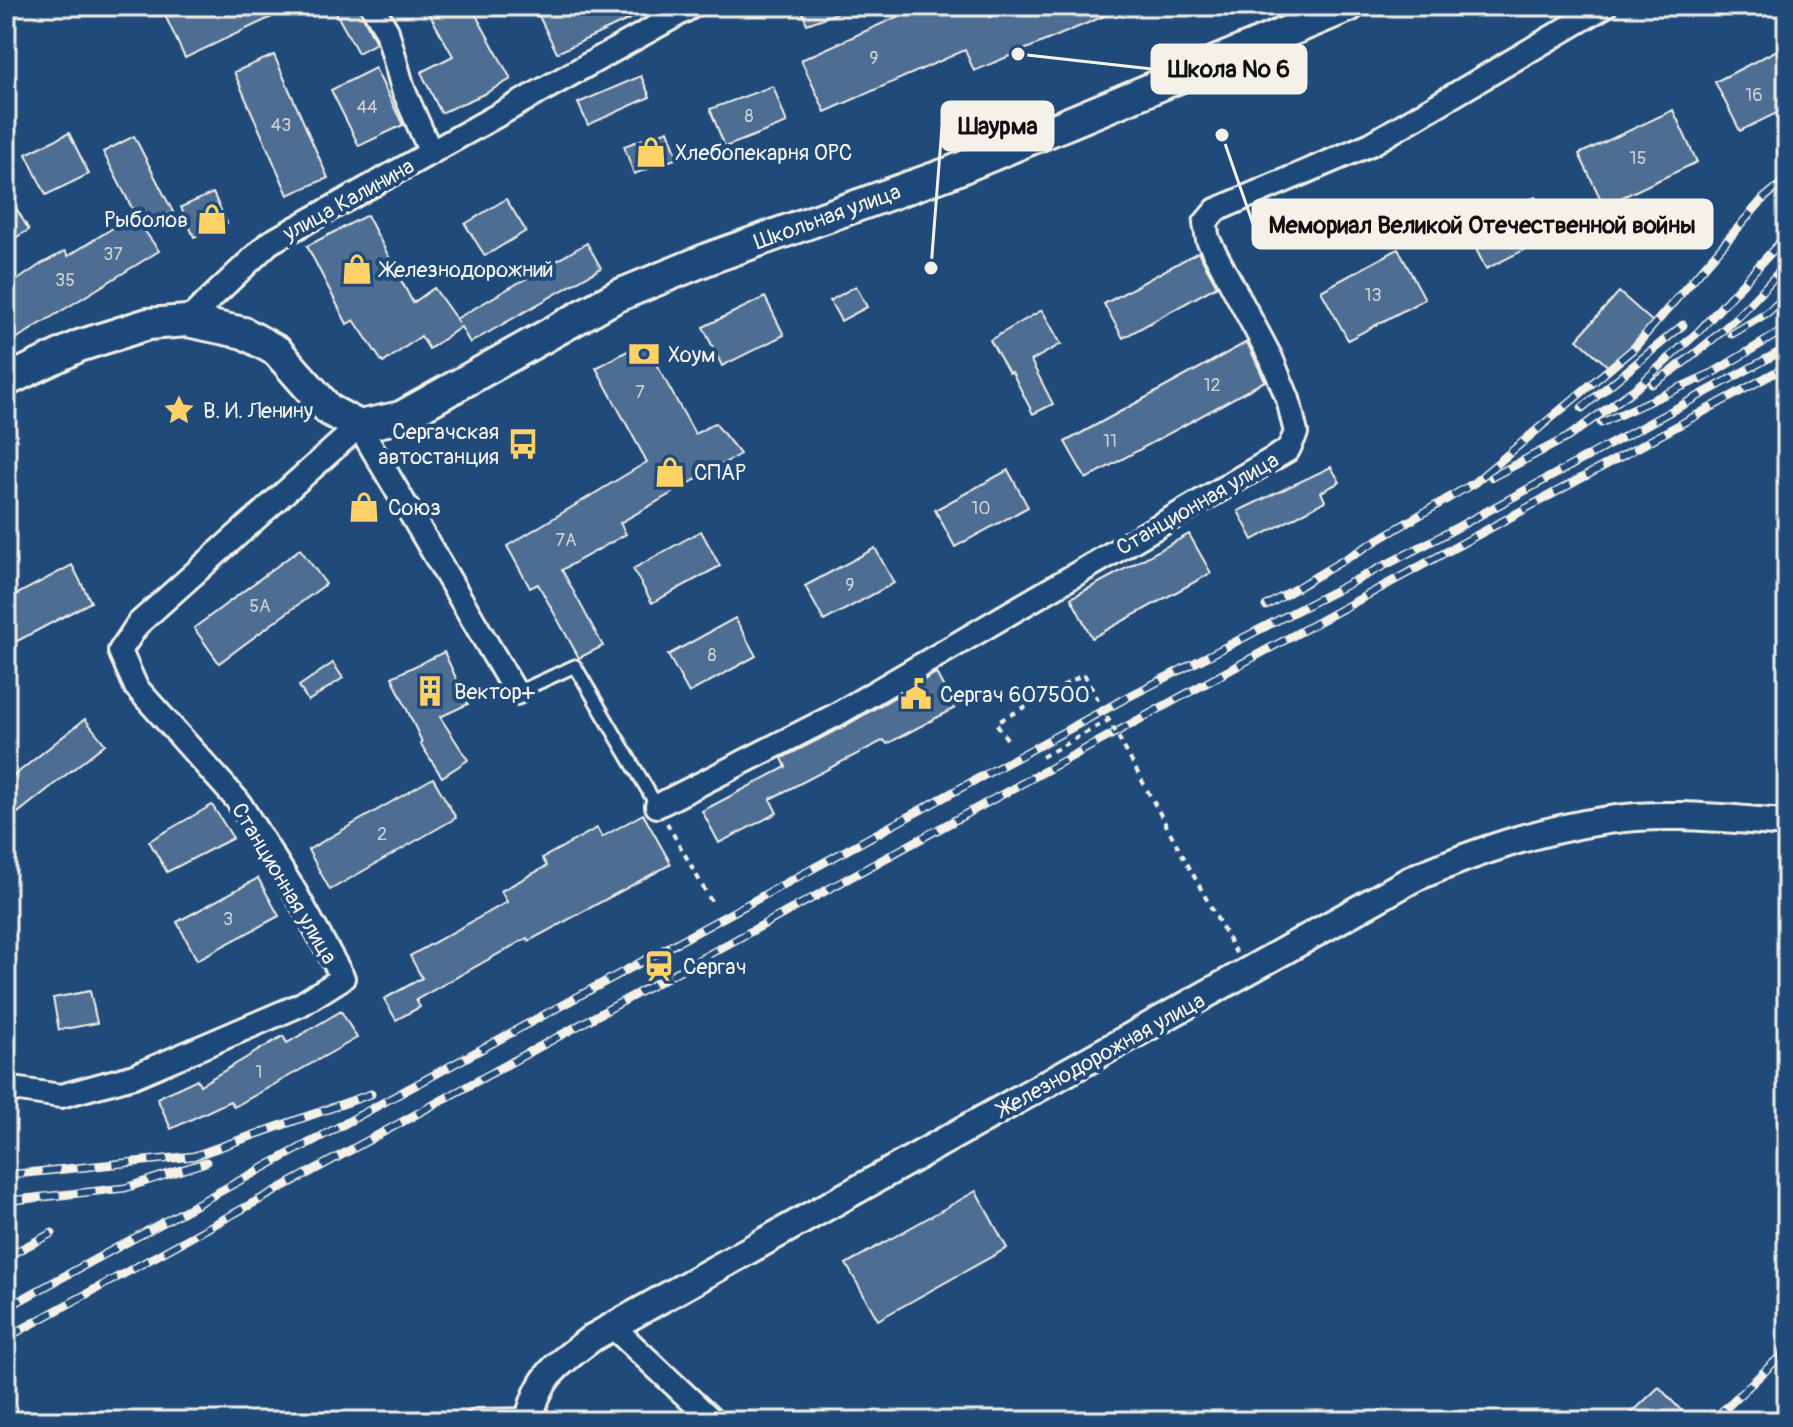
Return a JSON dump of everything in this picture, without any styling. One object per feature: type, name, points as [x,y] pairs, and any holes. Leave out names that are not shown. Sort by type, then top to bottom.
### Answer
[{"type":"main road","name":"Школьная улица","points":[[359,426],[401,417],[617,296],[710,258],[949,173],[1349,6]]},
{"type":"main road","points":[[6,381],[79,346],[148,324],[187,321],[244,333],[277,351],[329,410],[359,426]]},
{"type":"street","points":[[372,6],[387,31],[403,89],[431,153]]},
{"type":"street","name":"улица Калинина","points":[[187,321],[269,243],[431,153],[664,13],[693,6]]},
{"type":"street","name":"Станционная улица","points":[[657,806],[836,715],[1288,450],[1296,433],[1288,399],[1271,358],[1208,240],[1205,223],[1216,210],[1371,144],[1605,6]]},
{"type":"street","points":[[359,426],[516,693]]},
{"type":"street","name":"Станционная улица","points":[[6,1088],[61,1096],[134,1076],[300,1005],[343,978],[294,890],[238,801],[136,687],[120,651],[138,624],[359,426]]},
{"type":"street","name":"Железнодорожная улица","points":[[477,1421],[529,1421],[535,1397],[550,1370],[592,1338],[1414,878],[1481,850],[1610,819],[1667,817],[1787,823]]},
{"type":"street","points":[[613,1327],[713,1421]]},
{"type":"lane","points":[[516,693],[575,666],[657,806]]},
{"type":"path","points":[[1007,739],[996,723],[1084,674],[1238,957]]},
{"type":"path","points":[[1042,757],[1109,720]]},
{"type":"path","points":[[657,806],[711,901]]},
{"type":"building","points":[[180,6],[295,6],[185,58],[164,13]]},
{"type":"building","points":[[332,6],[358,6],[376,43],[358,53]]},
{"type":"building","points":[[425,6],[471,6],[511,79],[441,113],[421,72],[453,56]]},
{"type":"building","points":[[534,6],[651,6],[651,9],[557,53]]},
{"type":"building","points":[[800,6],[850,6],[851,8],[807,24]]},
{"type":"building","points":[[906,6],[985,6],[990,17],[1014,6],[1128,6],[974,71],[965,50],[825,112],[801,60],[908,12]]},
{"type":"building","points":[[1787,45],[1787,108],[1740,131],[1715,82]]},
{"type":"building","points":[[274,55],[328,178],[288,195],[234,72]]},
{"type":"building","points":[[375,68],[403,125],[359,146],[331,90]]},
{"type":"building","points":[[641,76],[650,97],[588,125],[578,103]]},
{"type":"building","points":[[773,86],[787,123],[725,147],[710,109]]},
{"type":"building","points":[[1673,110],[1697,162],[1604,206],[1579,154]]},
{"type":"building","name":"Хлебопекарня ОРС","points":[[668,130],[678,158],[634,174],[624,146]]},
{"type":"building","points":[[69,133],[89,174],[46,195],[26,154]]},
{"type":"building","points":[[134,136],[173,212],[142,227],[159,251],[6,345],[6,288],[41,264],[65,251],[68,256],[135,214],[103,152]]},
{"type":"building","points":[[6,191],[29,230],[6,243]]},
{"type":"building","points":[[213,193],[227,223],[194,237],[181,207]]},
{"type":"building","points":[[1535,197],[1554,235],[1486,269],[1467,231]]},
{"type":"building","points":[[506,199],[526,231],[485,256],[465,224]]},
{"type":"building","points":[[367,215],[413,303],[434,288],[456,319],[587,243],[601,268],[470,343],[461,327],[429,349],[421,336],[383,363],[354,320],[347,324],[307,246]]},
{"type":"building","points":[[1398,249],[1425,299],[1348,340],[1321,291]]},
{"type":"building","points":[[1198,252],[1217,286],[1123,338],[1104,304]]},
{"type":"building","points":[[856,286],[867,307],[841,321],[830,301]]},
{"type":"building","points":[[1619,292],[1653,322],[1611,369],[1577,339]]},
{"type":"building","points":[[765,297],[784,335],[722,366],[703,327]]},
{"type":"building","points":[[1042,310],[1061,344],[1031,361],[1053,404],[1033,414],[1012,372],[1009,373],[990,340]]},
{"type":"building","points":[[644,342],[695,434],[715,423],[740,454],[620,523],[626,534],[562,570],[603,646],[579,658],[538,584],[530,588],[507,546],[647,462],[596,368]]},
{"type":"building","points":[[1247,342],[1265,381],[1086,479],[1065,442]]},
{"type":"building","points":[[1331,467],[1340,482],[1321,492],[1325,501],[1253,540],[1238,511]]},
{"type":"building","points":[[1008,470],[1028,507],[955,547],[935,510]]},
{"type":"building","points":[[701,531],[720,566],[652,603],[633,569]]},
{"type":"building","points":[[1189,534],[1211,573],[1092,638],[1071,598]]},
{"type":"building","points":[[875,548],[894,583],[824,621],[805,586]]},
{"type":"building","points":[[300,549],[326,584],[219,663],[194,628]]},
{"type":"building","points":[[72,565],[91,602],[6,647],[6,600]]},
{"type":"building","points":[[735,618],[756,656],[689,693],[668,655]]},
{"type":"building","name":"Вектор+","points":[[444,652],[468,704],[440,717],[468,760],[442,777],[420,743],[392,677]]},
{"type":"building","points":[[333,663],[343,678],[308,701],[299,686]]},
{"type":"building","points":[[936,673],[955,708],[887,744],[884,740],[770,799],[777,813],[719,843],[702,811],[786,767],[782,758]]},
{"type":"building","points":[[85,719],[105,744],[14,816],[6,806],[6,782]]},
{"type":"building","points":[[433,778],[456,818],[330,890],[308,850]]},
{"type":"building","points":[[212,805],[233,838],[167,872],[149,841]]},
{"type":"building","points":[[643,814],[671,864],[529,941],[527,938],[416,1000],[420,1007],[396,1020],[384,999],[422,978],[410,956],[507,902],[501,891],[547,866],[542,858],[597,828],[602,837]]},
{"type":"building","points":[[258,878],[279,916],[197,960],[177,922]]},
{"type":"building","points":[[90,991],[97,1023],[59,1030],[53,998]]},
{"type":"building","points":[[341,1011],[357,1038],[234,1107],[230,1101],[171,1129],[157,1098],[197,1079],[200,1085],[283,1036],[287,1043]]},
{"type":"building","points":[[976,1191],[1007,1248],[878,1320],[846,1264]]},
{"type":"building","points":[[1659,1387],[1691,1421],[1623,1421]]},
{"type":"railway","points":[[1266,606],[1474,483],[1633,349],[1763,199],[1787,179]]},
{"type":"railway","points":[[1492,477],[1568,437],[1636,388],[1699,331],[1787,235]]},
{"type":"railway","points":[[1652,384],[1724,329],[1787,263]]},
{"type":"railway","points":[[1732,334],[1767,313],[1787,295]]},
{"type":"railway","points":[[1582,408],[1683,325]]},
{"type":"railway","points":[[1701,380],[1787,328]]},
{"type":"railway","points":[[6,1308],[1126,698],[1436,539],[1787,348]]},
{"type":"railway","points":[[6,1338],[1787,366]]},
{"type":"railway","points":[[1601,423],[1710,374]]},
{"type":"railway","points":[[6,1175],[194,1156],[371,1094]]},
{"type":"railway","points":[[6,1201],[125,1188],[206,1162]]},
{"type":"railway","points":[[6,1257],[52,1233]]},
{"type":"railway","points":[[1712,1421],[1787,1350]]},
{"type":"place","name":"Школа № 6","points":[[1018,54]]},
{"type":"place","name":"Мемориал Великой Отечественной войны","points":[[1222,135]]},
{"type":"place","name":"Хлебопекарня ОРС","points":[[651,152]]},
{"type":"place","name":"Рыболов","points":[[212,219]]},
{"type":"place","name":"Шаурма","points":[[931,268]]},
{"type":"place","name":"Железнодорожний","points":[[357,269]]},
{"type":"place","name":"Хоум","points":[[644,354]]},
{"type":"place","name":"В. И. Ленину","points":[[179,410]]},
{"type":"place","name":"Сергачская автостанция","points":[[523,444]]},
{"type":"place","name":"СПАР","points":[[670,472]]},
{"type":"place","name":"Союз","points":[[364,507]]},
{"type":"place","name":"Вектор+","points":[[430,691]]},
{"type":"place","name":"Сергач 607500","points":[[916,694]]},
{"type":"place","name":"Сергач","points":[[659,966]]}]
